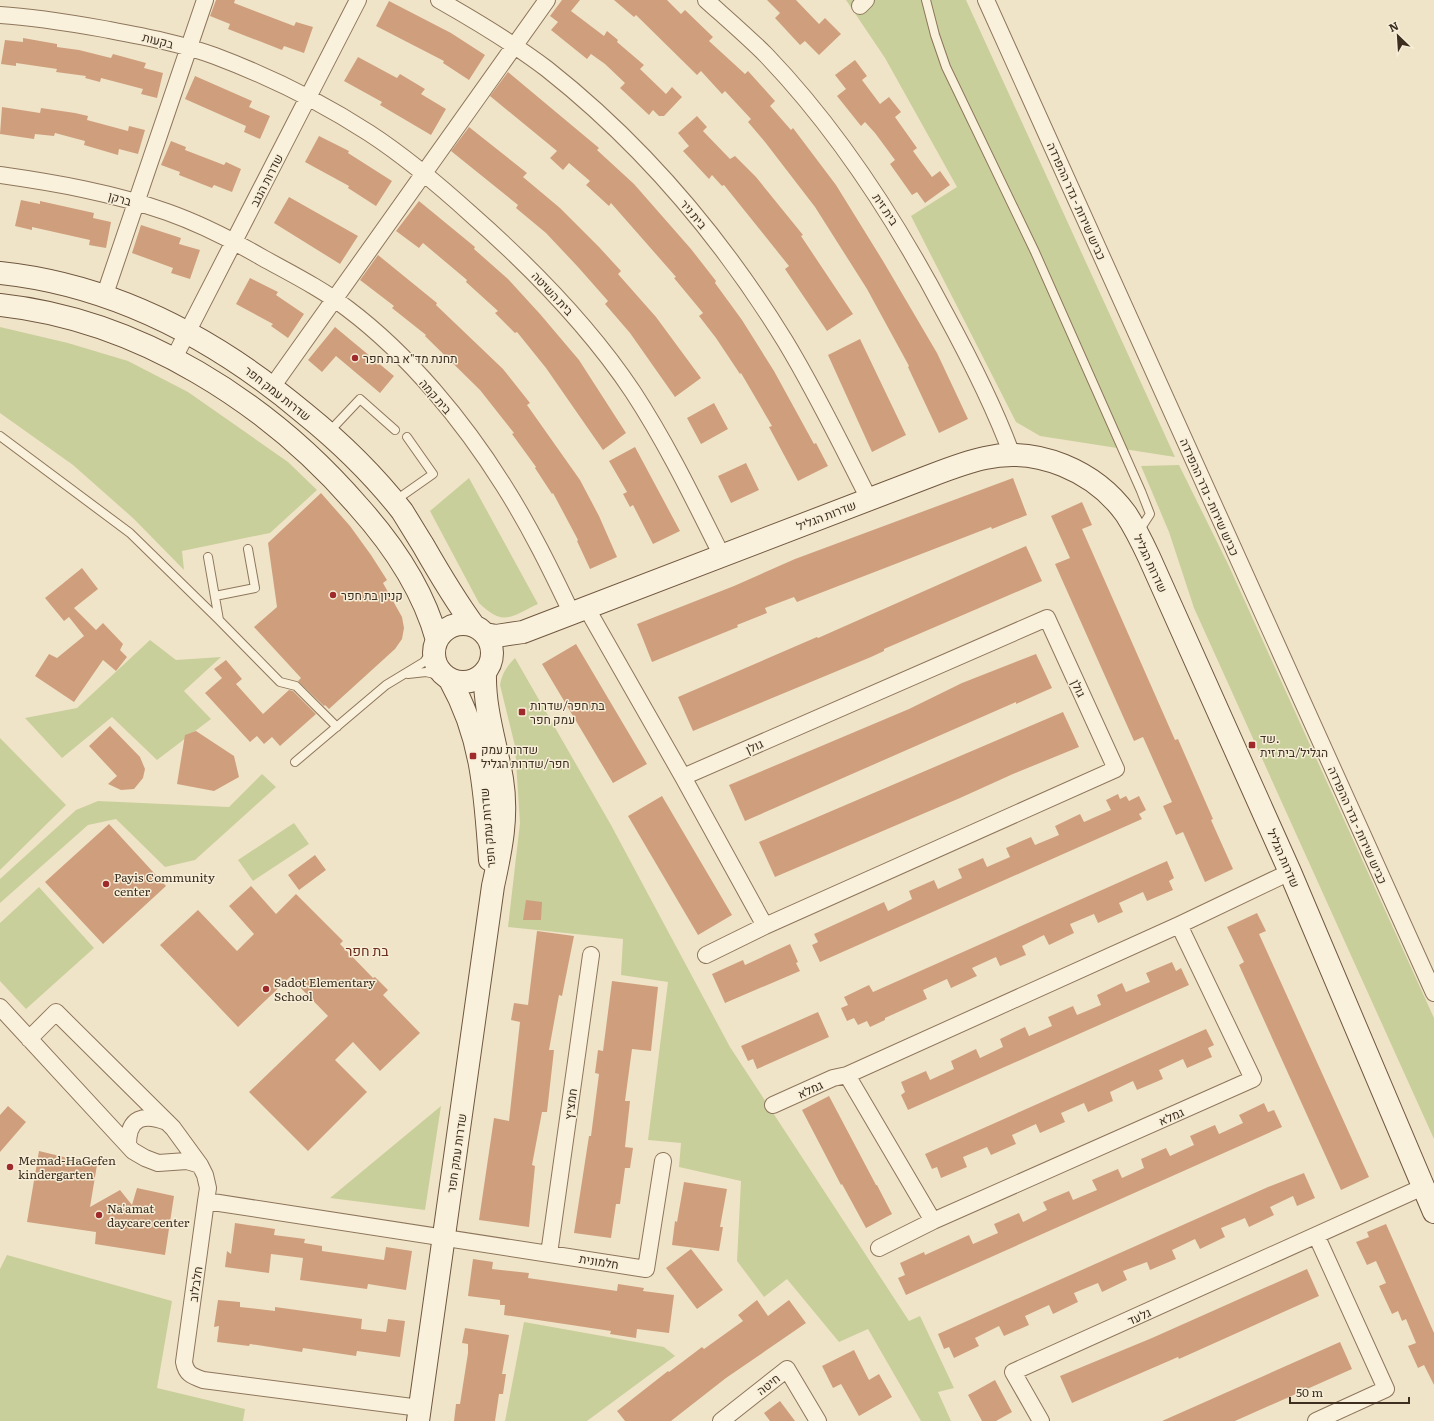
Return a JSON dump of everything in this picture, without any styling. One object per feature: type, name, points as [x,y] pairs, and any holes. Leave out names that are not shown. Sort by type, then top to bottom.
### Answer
[{"type":"street","points":[[104,297],[205,0]]},
{"type":"street","name":"שדרות הנגב","points":[[173,360],[358,0]]},
{"type":"street","name":"בית ניר","points":[[439,0],[514,46],[546,68],[598,112],[634,147],[709,232],[785,341],[831,422],[869,499]]},
{"type":"street","points":[[272,387],[547,0]]},
{"type":"street","name":"בית זית","points":[[706,0],[766,55],[802,96],[852,159],[897,225],[964,348],[998,416],[1012,455]]},
{"type":"street","name":"כביש שירות - גדר ההפרדה","points":[[986,0],[1434,993]]},
{"type":"street","name":"בקעות","points":[[0,15],[71,24],[130,34],[189,48],[214,56],[261,75],[307,98]]},
{"type":"street","name":"בית השיטה","points":[[307,98],[368,133],[424,174],[462,206],[528,266],[572,312],[633,392],[659,434],[722,556]]},
{"type":"street","name":"ברקן","points":[[0,175],[91,190],[136,203],[198,224],[234,241]]},
{"type":"street","name":"בית קמה","points":[[234,241],[308,283],[348,309],[387,343],[437,396],[468,434],[504,485],[579,611]]},
{"type":"street","name":"שדרות עמק חפר","points":[[0,274],[49,282],[104,297],[134,308],[188,332],[242,365],[272,387],[328,433],[378,482],[403,513],[456,601],[480,630]]},
{"type":"street","points":[[0,305],[47,312],[76,319],[125,337],[173,360],[240,400],[264,417],[311,456],[339,485],[372,522],[411,576],[427,609],[436,644],[436,666],[448,678],[460,682],[469,682],[478,679],[489,665],[492,647],[480,630],[465,624],[448,628],[436,644]]},
{"type":"street","name":"שדרות הגליל","points":[[480,630],[496,636],[523,632],[869,499],[960,465],[986,458],[1012,455],[1039,458],[1061,464],[1083,474],[1104,490],[1125,513],[1138,534],[1290,872],[1434,1212]]},
{"type":"street","points":[[579,611],[683,777],[765,926]]},
{"type":"street","name":"גולן","points":[[683,777],[1047,618],[1116,769],[765,926],[706,955]]},
{"type":"street","name":"שדרות הגליל","points":[[489,665],[523,632]]},
{"type":"street","name":"שדרות עמק חפר","points":[[419,1415],[493,886],[502,842],[505,801],[485,693],[489,665]]},
{"type":"street","name":"שדרות עמק חפר","points":[[448,678],[462,701],[476,743],[485,793],[493,886]]},
{"type":"street","name":"גמלא","points":[[773,1105],[833,1078],[847,1075],[1179,925],[1290,872]]},
{"type":"street","name":"גמלא","points":[[879,1248],[933,1221],[1253,1079],[1179,925]]},
{"type":"street","name":"חמציץ","points":[[549,1254],[591,955]]},
{"type":"street","points":[[0,1007],[128,1145],[145,1158],[158,1163],[187,1161],[200,1164]]},
{"type":"street","points":[[29,1039],[56,1012],[167,1122],[181,1138],[200,1164],[208,1188],[206,1200],[444,1238]]},
{"type":"street","points":[[847,1075],[933,1221]]},
{"type":"street","points":[[128,1145],[130,1128],[134,1122],[140,1118],[148,1117],[167,1122]]},
{"type":"street","points":[[158,1163],[172,1158],[179,1151],[181,1138]]},
{"type":"street","name":"חלמונית","points":[[444,1238],[646,1269],[663,1160]]},
{"type":"street","name":"גלעד","points":[[1042,1421],[1013,1372],[1317,1237],[1423,1187]]},
{"type":"street","name":"חלבלוב","points":[[206,1200],[184,1362],[186,1370],[191,1376],[203,1380],[419,1415]]},
{"type":"street","points":[[1316,1421],[1386,1390],[1317,1237]]},
{"type":"street","name":"חיטה","points":[[721,1421],[787,1370],[818,1421]]},
{"type":"lane","points":[[926,0],[935,35],[946,67],[1035,252],[1141,491],[1150,514],[1138,534]]},
{"type":"lane","points":[[328,433],[360,399],[395,430]]},
{"type":"lane","points":[[0,436],[130,533],[280,682],[296,686],[336,727]]},
{"type":"lane","points":[[394,502],[434,474],[407,438]]},
{"type":"lane","points":[[215,596],[256,588],[248,549]]},
{"type":"lane","points":[[208,557],[219,620]]},
{"type":"lane","points":[[295,762],[386,685],[424,662],[436,644]]},
{"type":"lane","points":[[405,674],[426,672],[448,678]]},
{"type":"green space","points":[[846,0],[966,0],[1175,457],[1040,436],[1016,422],[911,216],[957,187],[885,58]]},
{"type":"green space","points":[[0,327],[68,343],[128,361],[188,392],[288,462],[317,490],[270,533],[182,551],[184,570],[134,519],[73,465],[0,413]]},
{"type":"green space","points":[[1179,465],[1228,564],[1434,1018],[1434,1139],[1194,608],[1169,532],[1141,466]]},
{"type":"green space","points":[[469,478],[538,604],[514,616],[501,617],[495,615],[479,603],[430,511]]},
{"type":"green space","points":[[150,640],[176,660],[221,657],[184,691],[211,719],[157,760],[112,717],[62,758],[25,718],[77,708]]},
{"type":"green space","points":[[515,658],[611,825],[730,1047],[909,1321],[920,1316],[954,1388],[938,1392],[951,1421],[921,1421],[868,1329],[839,1342],[787,1279],[764,1297],[737,1261],[741,1181],[679,1167],[681,1143],[648,1140],[668,982],[621,975],[623,939],[508,927],[520,823],[515,746],[500,685],[505,670]]},
{"type":"green space","points":[[0,738],[66,805],[0,870]]},
{"type":"green space","points":[[262,774],[276,787],[195,860],[165,867],[116,819],[88,825],[0,903],[0,879],[76,810],[98,801],[229,807]]},
{"type":"green space","points":[[294,823],[309,844],[253,881],[238,860]]},
{"type":"green space","points":[[39,887],[94,948],[26,1009],[0,981],[0,923]]},
{"type":"green space","points":[[441,1106],[425,1210],[330,1198]]},
{"type":"green space","points":[[7,1255],[172,1301],[157,1388],[245,1409],[243,1421],[0,1421],[0,1269]]},
{"type":"green space","points":[[524,1322],[664,1347],[675,1356],[587,1421],[505,1421]]},
{"type":"building","points":[[216,0],[235,0],[234,3],[294,26],[296,22],[313,27],[304,53],[284,46],[282,50],[228,29],[230,24],[210,16]]},
{"type":"building","points":[[562,0],[580,0],[571,11],[604,36],[607,31],[618,40],[617,42],[644,65],[640,69],[666,94],[672,87],[682,97],[664,116],[659,116],[653,110],[649,115],[620,88],[625,83],[605,64],[591,54],[587,59],[551,30],[558,22],[550,16]]},
{"type":"building","points":[[614,0],[667,0],[681,14],[685,10],[713,37],[709,41],[745,74],[748,71],[775,101],[770,106],[791,130],[793,128],[836,185],[883,261],[937,353],[968,419],[939,433],[908,367],[909,366],[867,289],[815,207],[748,122],[751,119],[725,91],[722,94],[701,71],[697,75],[636,15],[634,17]]},
{"type":"building","points":[[767,0],[796,0],[819,24],[825,18],[841,34],[819,55],[805,41],[800,45],[775,18],[780,13]]},
{"type":"building","points":[[389,1],[451,33],[485,55],[469,80],[443,63],[444,61],[376,26]]},
{"type":"building","points":[[23,38],[57,44],[57,47],[79,50],[111,58],[113,54],[146,63],[144,68],[163,73],[157,98],[141,94],[143,89],[101,78],[100,82],[85,78],[86,76],[56,72],[57,69],[16,63],[16,66],[1,64],[5,40],[23,42]]},
{"type":"building","points":[[358,57],[397,78],[400,74],[425,89],[421,94],[446,109],[431,135],[380,105],[382,102],[344,81]]},
{"type":"building","points":[[855,60],[867,76],[862,80],[880,104],[889,97],[901,112],[895,117],[917,148],[913,151],[932,177],[940,171],[950,185],[925,203],[917,192],[912,195],[890,164],[895,160],[875,133],[865,122],[861,126],[837,96],[846,89],[835,75]]},
{"type":"building","points":[[508,72],[599,148],[597,150],[634,184],[691,249],[716,281],[715,283],[742,320],[774,371],[814,444],[816,443],[828,466],[798,481],[769,427],[772,426],[741,373],[740,374],[699,316],[703,313],[674,278],[676,277],[611,203],[609,206],[586,185],[590,181],[569,163],[563,170],[550,158],[557,151],[490,96]]},
{"type":"building","points":[[195,76],[252,101],[249,107],[270,116],[260,139],[244,132],[246,126],[185,99]]},
{"type":"building","points":[[2,107],[40,113],[41,108],[75,113],[88,116],[87,120],[128,131],[129,126],[145,130],[138,154],[119,149],[118,155],[84,145],[85,141],[55,133],[54,136],[35,134],[34,139],[0,134]]},
{"type":"building","points":[[697,116],[707,127],[703,131],[730,159],[735,156],[756,177],[803,235],[801,236],[853,314],[827,331],[785,269],[789,266],[724,185],[722,186],[712,175],[709,179],[683,151],[689,146],[678,133]]},
{"type":"building","points":[[469,127],[527,173],[523,177],[560,208],[599,247],[621,271],[618,274],[656,317],[701,378],[675,397],[630,333],[605,304],[608,301],[578,267],[546,233],[516,208],[518,205],[451,151]]},
{"type":"building","points":[[319,136],[349,151],[348,153],[392,181],[376,206],[348,188],[349,186],[305,162]]},
{"type":"building","points":[[171,141],[186,147],[185,150],[224,165],[226,162],[241,169],[232,192],[214,185],[212,188],[179,175],[180,172],[161,165]]},
{"type":"building","points":[[289,197],[358,236],[340,264],[274,223]]},
{"type":"building","points":[[21,200],[40,204],[40,201],[94,213],[93,218],[111,222],[106,248],[89,245],[90,240],[32,227],[32,230],[15,226]]},
{"type":"building","points":[[419,201],[475,247],[474,249],[508,279],[540,314],[579,360],[626,433],[603,450],[546,368],[517,332],[515,333],[495,313],[498,311],[466,282],[467,280],[423,243],[419,248],[396,231]]},
{"type":"building","points":[[141,225],[181,238],[179,244],[200,250],[190,279],[171,273],[173,268],[132,253]]},
{"type":"building","points":[[378,255],[437,303],[436,305],[503,369],[530,403],[527,405],[580,480],[599,516],[617,557],[590,569],[577,541],[578,540],[553,493],[552,494],[535,468],[536,467],[512,434],[514,433],[480,390],[425,336],[426,335],[392,308],[394,306],[360,280]]},
{"type":"building","points":[[250,278],[278,292],[276,295],[304,314],[288,338],[271,326],[273,324],[236,304]]},
{"type":"building","name":"תחנת מד\"א בת חפר","points":[[335,327],[394,376],[380,393],[336,356],[322,372],[308,360]]},
{"type":"building","points":[[860,339],[906,435],[872,452],[828,355]]},
{"type":"building","points":[[714,403],[728,429],[701,444],[687,418]]},
{"type":"building","points":[[635,447],[680,531],[653,544],[633,505],[630,507],[623,494],[627,492],[609,461]]},
{"type":"building","points":[[746,463],[759,490],[731,503],[718,476]]},
{"type":"building","points":[[1013,478],[1027,515],[992,529],[991,527],[797,602],[794,597],[765,608],[767,613],[737,625],[738,627],[652,662],[637,624],[734,586],[795,559]]},
{"type":"building","name":"קניון בת חפר","points":[[321,493],[350,526],[387,580],[383,583],[402,617],[404,628],[402,639],[395,649],[329,709],[298,681],[301,678],[254,627],[277,607],[268,543]]},
{"type":"building","points":[[1082,502],[1092,525],[1082,529],[1175,740],[1178,739],[1233,869],[1205,882],[1183,832],[1176,835],[1163,806],[1172,802],[1143,737],[1134,741],[1055,564],[1070,558],[1051,516]]},
{"type":"building","points":[[1026,546],[1042,581],[884,649],[884,651],[871,657],[693,731],[678,697],[817,637],[818,638]]},
{"type":"building","points":[[82,568],[98,589],[74,608],[96,630],[103,623],[123,644],[120,650],[127,657],[116,671],[103,660],[74,702],[35,676],[49,654],[57,658],[84,636],[69,617],[64,621],[45,598]]},
{"type":"building","points":[[576,644],[647,764],[613,783],[542,664]]},
{"type":"building","points":[[1036,654],[1052,688],[1016,704],[1016,702],[745,821],[729,785],[909,709],[962,683]]},
{"type":"building","points":[[226,660],[242,679],[236,684],[263,714],[289,690],[293,691],[316,714],[280,746],[272,737],[264,744],[257,736],[250,742],[205,693],[222,678],[214,669]]},
{"type":"building","points":[[1063,712],[1079,747],[775,877],[759,842]]},
{"type":"building","points":[[110,726],[140,757],[145,769],[143,778],[134,789],[121,790],[108,784],[117,776],[89,746]]},
{"type":"building","points":[[196,731],[234,756],[239,777],[214,791],[177,784],[185,735]]},
{"type":"building","points":[[1118,794],[1120,799],[1126,796],[1129,801],[1139,796],[1146,810],[1139,814],[1142,819],[820,962],[812,945],[818,942],[814,934],[884,902],[888,911],[912,899],[909,891],[934,880],[938,889],[962,878],[958,869],[983,858],[987,867],[1010,857],[1006,848],[1031,837],[1035,845],[1059,835],[1055,826],[1080,814],[1084,822],[1111,810],[1106,800]]},
{"type":"building","points":[[662,796],[732,915],[698,935],[628,816]]},
{"type":"building","name":"Payis Community center","points":[[109,824],[166,886],[103,944],[45,882]]},
{"type":"building","points":[[315,855],[326,870],[299,890],[288,875]]},
{"type":"building","points":[[1167,861],[1174,878],[1169,881],[1173,890],[1147,901],[1143,892],[1119,903],[1123,912],[1098,923],[1094,914],[1070,924],[1074,933],[1049,945],[1044,935],[1022,946],[1026,955],[1000,966],[996,957],[972,968],[977,976],[951,988],[947,979],[923,990],[927,999],[885,1018],[885,1020],[870,1027],[867,1021],[858,1025],[854,1018],[847,1021],[841,1008],[848,1005],[844,997],[869,985],[873,992]]},
{"type":"building","points":[[251,886],[276,914],[296,894],[343,941],[340,944],[373,978],[375,977],[388,990],[383,995],[420,1033],[380,1071],[353,1042],[335,1060],[367,1092],[308,1151],[249,1092],[328,1016],[290,977],[238,1027],[160,945],[198,910],[237,951],[254,934],[229,906]]},
{"type":"building","points":[[526,900],[542,902],[541,920],[523,920]]},
{"type":"building","points":[[1257,913],[1266,931],[1259,934],[1369,1177],[1341,1190],[1239,965],[1244,962],[1227,927]]},
{"type":"building","points":[[537,931],[574,936],[562,996],[559,995],[549,1050],[554,1050],[547,1112],[542,1112],[532,1165],[535,1166],[529,1227],[479,1220],[494,1118],[509,1121],[520,1022],[511,1020],[514,1003],[528,1005]]},
{"type":"building","points":[[790,944],[798,962],[796,963],[800,971],[725,1003],[712,974],[743,960],[745,965]]},
{"type":"building","points":[[1172,962],[1176,971],[1181,968],[1189,985],[908,1110],[901,1095],[905,1092],[901,1082],[926,1071],[930,1080],[954,1069],[951,1061],[976,1049],[980,1058],[1003,1047],[1000,1039],[1025,1027],[1029,1036],[1052,1026],[1048,1017],[1073,1006],[1077,1015],[1101,1005],[1097,995],[1122,983],[1126,992],[1150,982],[1146,973]]},
{"type":"building","points":[[612,981],[658,987],[651,1051],[632,1049],[625,1101],[630,1101],[625,1147],[633,1148],[630,1168],[625,1168],[620,1204],[616,1204],[611,1238],[574,1233],[589,1136],[591,1136],[599,1074],[595,1073],[598,1050],[603,1051]]},
{"type":"building","points":[[818,1012],[829,1037],[757,1069],[753,1059],[748,1061],[741,1046]]},
{"type":"building","points":[[1206,1029],[1214,1045],[1208,1048],[1212,1057],[1187,1068],[1183,1059],[1159,1070],[1163,1079],[1137,1090],[1133,1081],[1110,1092],[1113,1101],[1088,1112],[1084,1103],[1061,1113],[1065,1122],[1040,1133],[1036,1124],[1012,1135],[1016,1144],[991,1155],[987,1147],[963,1157],[967,1167],[941,1178],[937,1167],[932,1169],[925,1154]]},
{"type":"building","points":[[829,1096],[892,1214],[866,1228],[842,1184],[841,1185],[802,1110]]},
{"type":"building","points":[[1264,1103],[1268,1112],[1274,1110],[1282,1127],[906,1295],[898,1278],[905,1275],[900,1263],[924,1252],[925,1255],[969,1235],[973,1244],[998,1233],[994,1224],[1019,1213],[1023,1222],[1047,1210],[1043,1202],[1069,1191],[1073,1200],[1097,1190],[1092,1180],[1118,1169],[1122,1178],[1144,1168],[1141,1159],[1166,1148],[1170,1156],[1194,1145],[1190,1136],[1215,1125],[1219,1134],[1243,1123],[1239,1115]]},
{"type":"building","points":[[8,1106],[26,1122],[0,1152],[0,1115]]},
{"type":"building","points":[[39,1151],[97,1165],[90,1207],[120,1190],[132,1205],[137,1188],[174,1196],[165,1255],[95,1244],[96,1232],[27,1222]]},
{"type":"building","points":[[1304,1173],[1315,1198],[1297,1206],[1293,1196],[1270,1207],[1274,1215],[1249,1227],[1245,1218],[1221,1228],[1225,1237],[1200,1249],[1195,1239],[1172,1250],[1176,1259],[1150,1270],[1147,1262],[1123,1271],[1127,1280],[1102,1292],[1098,1283],[1074,1293],[1078,1302],[1053,1314],[1049,1305],[1025,1316],[1029,1325],[1004,1336],[999,1326],[975,1338],[979,1346],[954,1358],[949,1347],[944,1349],[938,1334],[1268,1187]]},
{"type":"building","points":[[684,1182],[727,1189],[720,1227],[723,1227],[719,1251],[672,1245],[675,1221],[677,1222]]},
{"type":"building","points":[[235,1223],[275,1229],[274,1235],[305,1239],[304,1243],[322,1246],[322,1251],[384,1260],[386,1247],[412,1251],[406,1290],[368,1284],[367,1289],[300,1280],[303,1258],[271,1254],[269,1273],[225,1267],[227,1251],[231,1254]]},
{"type":"building","points":[[1386,1224],[1434,1333],[1434,1385],[1424,1365],[1418,1368],[1408,1346],[1416,1343],[1406,1319],[1402,1321],[1398,1311],[1392,1314],[1379,1286],[1386,1283],[1376,1261],[1367,1265],[1356,1242],[1369,1237],[1367,1232]]},
{"type":"building","points":[[691,1249],[723,1290],[697,1309],[666,1268]]},
{"type":"building","points":[[473,1259],[493,1262],[492,1269],[529,1273],[528,1278],[617,1291],[618,1284],[644,1288],[643,1291],[674,1295],[669,1333],[637,1329],[636,1338],[610,1334],[611,1331],[504,1315],[505,1305],[500,1305],[500,1300],[468,1296]]},
{"type":"building","points":[[1307,1269],[1319,1296],[1179,1359],[1178,1357],[1072,1403],[1060,1376],[1152,1338]]},
{"type":"building","points":[[218,1300],[240,1302],[240,1307],[275,1311],[275,1307],[362,1319],[361,1329],[386,1332],[388,1319],[405,1321],[400,1357],[357,1351],[356,1356],[303,1348],[302,1352],[250,1344],[249,1346],[217,1342],[219,1326],[214,1327]]},
{"type":"building","points":[[757,1300],[768,1316],[789,1300],[806,1323],[726,1378],[671,1421],[625,1421],[617,1411],[668,1371],[669,1372],[702,1347],[704,1349],[743,1321],[738,1315]]},
{"type":"building","points":[[465,1328],[509,1335],[502,1374],[506,1374],[503,1394],[499,1394],[495,1421],[454,1421],[456,1404],[460,1404],[468,1353],[468,1344],[462,1343]]},
{"type":"building","points":[[1340,1342],[1352,1369],[1235,1421],[1162,1421]]},
{"type":"building","points":[[854,1350],[869,1380],[879,1374],[892,1397],[859,1416],[841,1384],[833,1388],[822,1366]]},
{"type":"building","points":[[995,1380],[1012,1412],[996,1421],[982,1421],[968,1395]]},
{"type":"building","points":[[780,1401],[795,1421],[770,1421],[764,1413]]},
{"type":"place","name":"תחנת מד\"א בת חפר","points":[[355,358]]},
{"type":"place","name":"קניון בת חפר","points":[[333,595]]},
{"type":"place","name":"בת חפר/שדרות עמק חפר","points":[[522,712]]},
{"type":"place","name":"שד. הגליל/בית זית","points":[[1252,745]]},
{"type":"place","name":"שדרות עמק חפר/שדרות הגליל","points":[[473,756]]},
{"type":"place","name":"Payis Community center","points":[[106,884]]},
{"type":"place","name":"Sadot Elementary School","points":[[266,989]]},
{"type":"place","name":"Memad-HaGefen kindergarten","points":[[10,1167]]},
{"type":"place","name":"Na'amat daycare center","points":[[99,1215]]},
{"type":"district","name":"בת חפר","points":[[367,950]]}]
